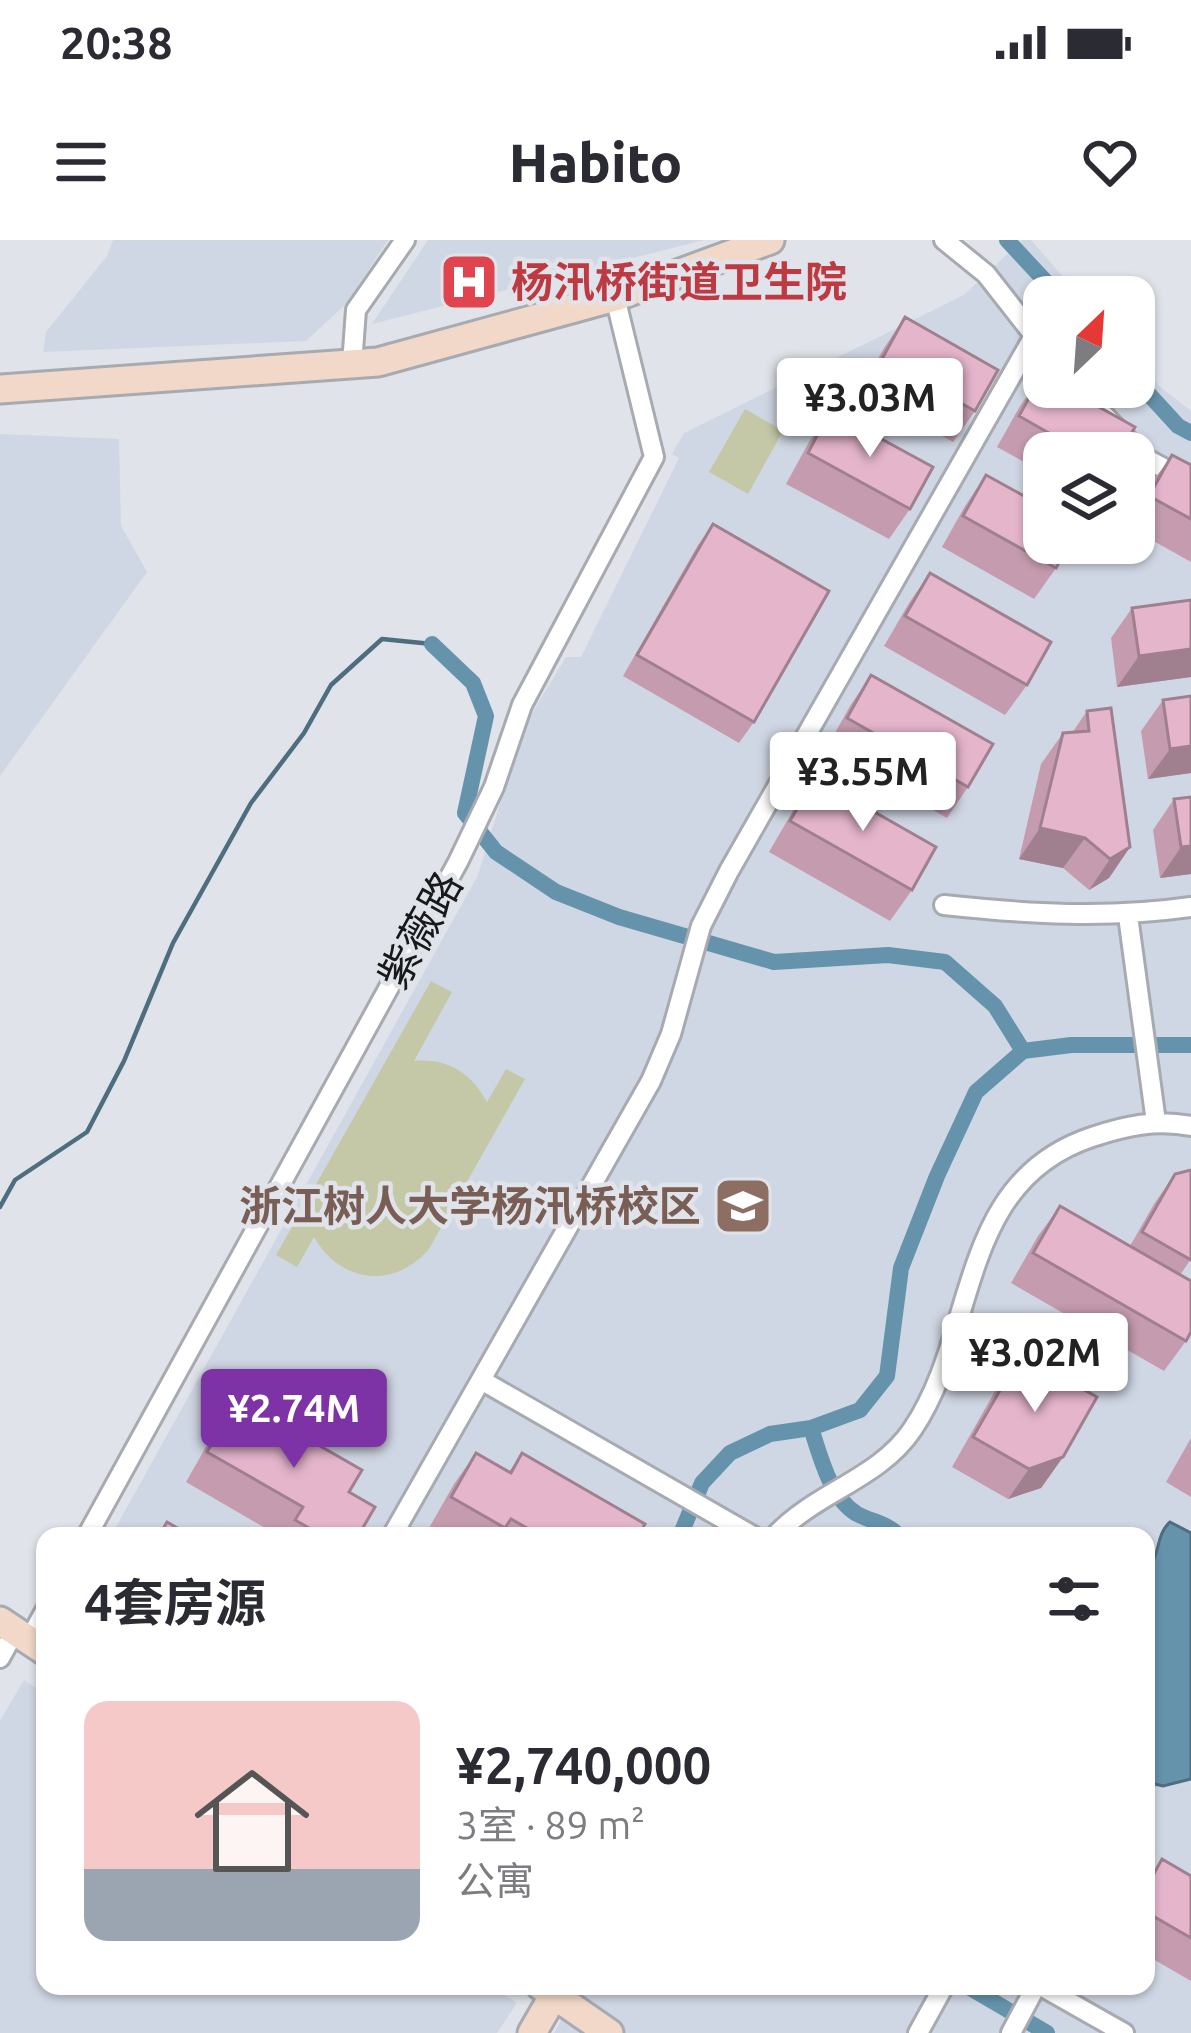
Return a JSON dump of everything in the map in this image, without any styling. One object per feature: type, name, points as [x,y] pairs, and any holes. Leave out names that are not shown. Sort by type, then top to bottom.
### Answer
[{"type":"street","points":[[352,364],[356,310],[405,240]]},
{"type":"street","points":[[0,389],[378,362],[615,297],[770,240]]},
{"type":"street","points":[[944,240],[986,274],[1023,321]]},
{"type":"street","name":"紫薇路","points":[[91,1527],[458,862],[494,787],[522,705],[654,457],[615,297]]},
{"type":"street","points":[[397,1527],[652,1082],[671,1034],[701,926],[729,871],[1023,369]]},
{"type":"street","points":[[1097,408],[1145,458],[1191,483]]},
{"type":"street","points":[[944,905],[1039,915],[1128,916],[1191,907]]},
{"type":"street","points":[[1128,916],[1156,1123]]},
{"type":"street","points":[[788,1527],[885,1460],[909,1435],[943,1371],[974,1260],[993,1217],[1023,1183],[1057,1154],[1083,1140],[1124,1127],[1191,1126]]},
{"type":"street","points":[[482,1380],[737,1527]]},
{"type":"street","points":[[0,1658],[22,1636]]},
{"type":"street","points":[[532,2033],[545,1995]]},
{"type":"street","points":[[554,1995],[609,2033]]},
{"type":"street","points":[[917,2033],[939,1995]]},
{"type":"street","points":[[1011,2033],[1033,1995]]},
{"type":"street","points":[[1054,1995],[1124,2033]]},
{"type":"shaded area","points":[[113,240],[388,240],[348,302],[306,341],[43,352],[46,332],[107,256]]},
{"type":"shaded area","name":"杨汛桥街道卫生院","points":[[428,240],[704,240],[372,324]]},
{"type":"shaded area","name":"浙江树人大学杨汛桥校区","points":[[1022,240],[1031,240],[1063,276],[1023,276],[1023,408],[1155,408],[1155,381],[1191,411],[1191,2033],[554,2033],[576,1995],[1155,1995],[1155,1527],[116,1527],[478,875],[524,726],[566,657],[581,657],[679,458],[672,454],[684,433],[964,295]]},
{"type":"shaded area","points":[[0,434],[119,439],[121,526],[147,572],[0,776]]},
{"type":"shaded area","points":[[24,1680],[36,1688],[36,1995],[505,1995],[517,2003],[497,2033],[0,2033],[0,1721]]},
{"type":"green space","points":[[745,409],[783,431],[748,494],[709,472]]},
{"type":"green space","points":[[431,981],[452,992],[414,1061],[438,1062],[457,1070],[487,1102],[506,1069],[525,1079],[429,1249],[415,1262],[400,1271],[368,1276],[338,1264],[314,1237],[297,1267],[276,1255]]},
{"type":"water","points":[[1170,1522],[1191,1533],[1191,1779],[1163,1786],[1155,1784],[1155,1556]]},
{"type":"building","points":[[905,317],[998,370],[975,411],[882,359]]},
{"type":"building","points":[[1023,408],[1101,408],[1135,427],[1132,432],[1047,432],[1019,416]]},
{"type":"building","points":[[830,411],[933,467],[910,509],[808,453]]},
{"type":"building","points":[[1172,455],[1191,465],[1191,519],[1155,499],[1155,485]]},
{"type":"building","points":[[986,475],[1023,495],[1023,550],[963,516]]},
{"type":"building","points":[[713,524],[829,591],[754,722],[637,655]]},
{"type":"building","points":[[930,573],[1051,642],[1027,685],[905,616]]},
{"type":"building","points":[[1191,600],[1191,649],[1139,656],[1132,608]]},
{"type":"building","points":[[871,675],[993,744],[968,787],[847,718]]},
{"type":"building","points":[[1191,696],[1191,746],[1170,749],[1163,700]]},
{"type":"building","points":[[1111,708],[1130,847],[1110,859],[1085,838],[1040,828],[1063,733],[1089,731],[1087,711]]},
{"type":"building","points":[[815,778],[936,847],[912,890],[790,821]]},
{"type":"building","points":[[1191,797],[1191,846],[1181,847],[1174,799]]},
{"type":"building","points":[[1191,1170],[1191,1260],[1142,1232],[1175,1174]]},
{"type":"building","points":[[1060,1206],[1191,1281],[1191,1332],[1186,1341],[1033,1253]]},
{"type":"building","points":[[1021,1354],[1097,1397],[1063,1457],[1029,1469],[973,1437]]},
{"type":"building","points":[[238,1399],[362,1470],[349,1492],[375,1507],[363,1527],[307,1527],[295,1520],[303,1507],[207,1452]]},
{"type":"building","points":[[476,1453],[511,1473],[522,1453],[645,1524],[525,1527],[511,1519],[503,1527],[451,1497]]},
{"type":"building","points":[[1162,1859],[1191,1876],[1191,1938],[1155,1917],[1155,1872]]},
{"type":"waterway","points":[[1007,240],[1040,276]]},
{"type":"waterway","points":[[1155,401],[1191,433]]},
{"type":"waterway","points":[[0,1207],[15,1180],[87,1132],[124,1061],[173,943],[251,803],[304,733],[331,685],[382,639],[432,644]]},
{"type":"waterway","points":[[432,644],[473,683],[486,716],[465,813],[496,852],[556,892],[619,917],[774,962],[888,955],[945,962],[995,1006],[1023,1051]]},
{"type":"waterway","points":[[684,1527],[702,1483],[730,1453],[770,1434],[811,1428],[860,1410],[887,1376],[901,1268],[976,1092],[1023,1051],[1071,1045],[1191,1045]]},
{"type":"waterway","points":[[811,1428],[840,1498],[857,1514],[888,1527]]},
{"type":"waterway","points":[[982,1995],[1047,2033]]},
{"type":"place","name":"杨汛桥街道卫生院","points":[[469,282]]},
{"type":"place","name":"浙江树人大学杨汛桥校区","points":[[743,1206]]}]
